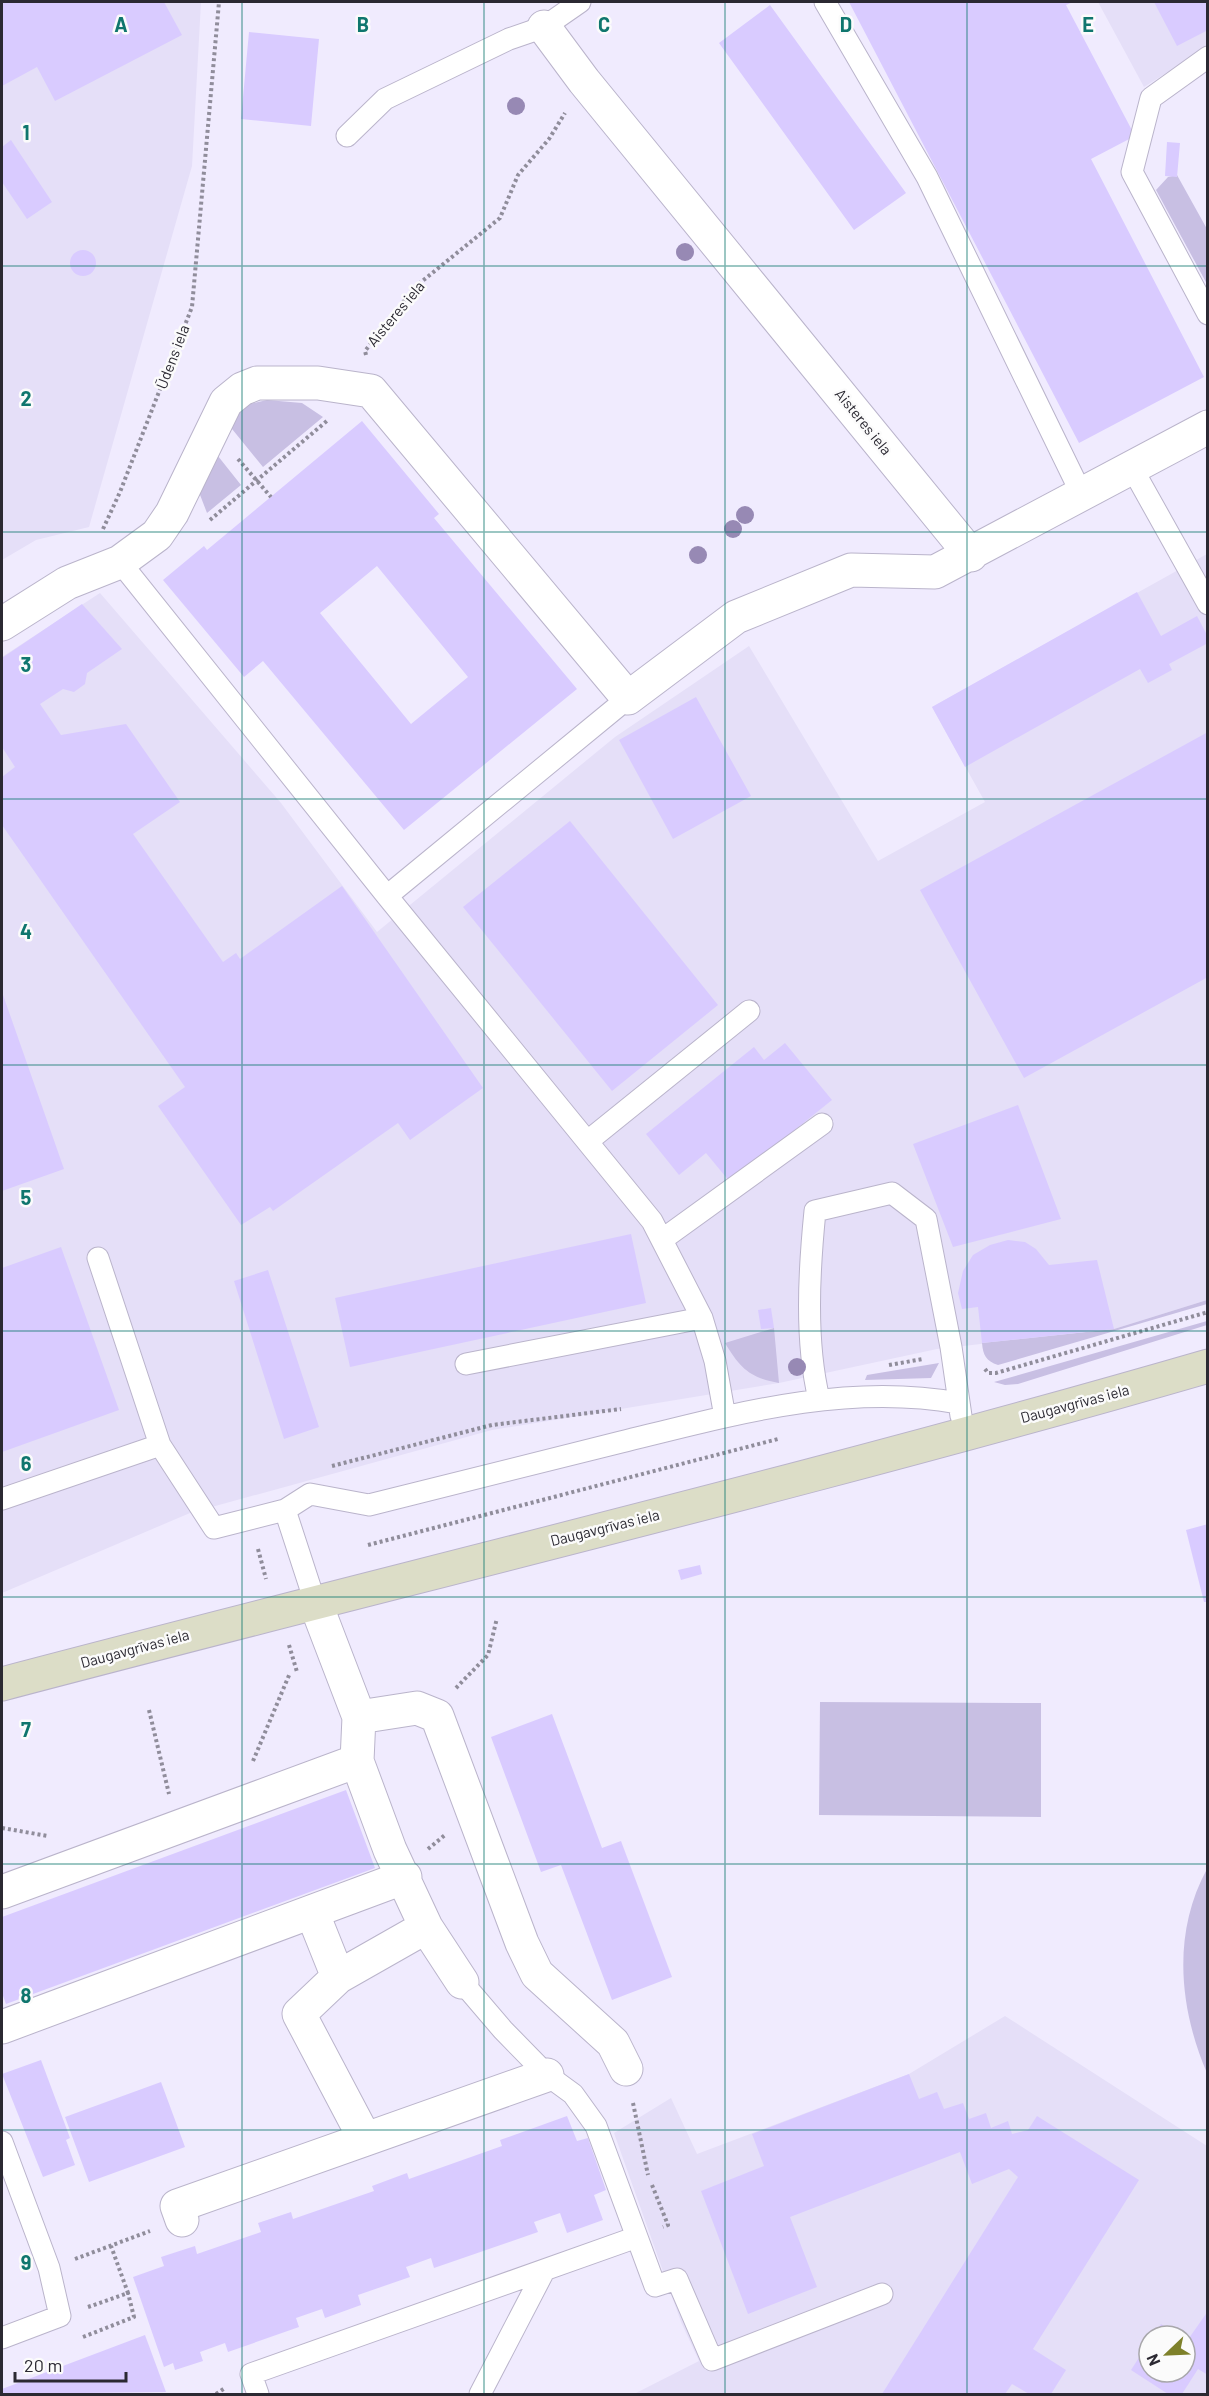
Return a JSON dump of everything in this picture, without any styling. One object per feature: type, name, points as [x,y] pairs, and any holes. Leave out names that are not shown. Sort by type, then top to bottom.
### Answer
[{"type":"main road","name":"Daugavgrīvas iela","points":[[2,1684],[315,1602],[961,1418],[1208,1366]]},
{"type":"street","name":"Aisteres iela","points":[[544,27],[584,81],[971,555]]},
{"type":"street","points":[[2,624],[67,583],[120,562],[157,535],[172,513],[226,402],[242,389],[257,383],[318,383],[371,391],[628,698],[736,617],[851,570],[935,572],[971,555],[1208,427]]},
{"type":"street","points":[[315,1602],[359,1717],[357,1761],[390,1850],[405,1877],[426,1927],[462,1982]]},
{"type":"street","points":[[359,1717],[417,1708],[437,1716],[522,1943],[537,1974],[613,2043],[626,2069]]},
{"type":"street","points":[[2,1892],[357,1761]]},
{"type":"street","points":[[2,2027],[405,1877]]},
{"type":"street","points":[[312,1912],[338,1977]]},
{"type":"street","points":[[365,2139],[299,2014],[338,1977],[426,1927]]},
{"type":"street","points":[[182,2220],[177,2206],[547,2075]]},
{"type":"lane","points":[[347,136],[385,99],[509,39],[544,27],[580,2]]},
{"type":"lane","points":[[825,2],[927,177],[1082,495]]},
{"type":"lane","points":[[1208,57],[1151,98],[1132,172],[1208,314]]},
{"type":"lane","points":[[1132,468],[1208,604]]},
{"type":"lane","points":[[120,562],[387,897],[652,1221],[702,1318],[715,1361],[725,1417]]},
{"type":"lane","points":[[387,897],[628,698]]},
{"type":"lane","points":[[588,1141],[749,1011]]},
{"type":"lane","points":[[663,1239],[822,1124]]},
{"type":"lane","points":[[819,1399],[814,1374],[809,1267],[815,1212],[892,1193],[926,1219],[951,1347],[961,1418]]},
{"type":"lane","points":[[98,1258],[160,1445],[214,1528],[285,1510],[310,1494],[369,1505],[725,1417],[819,1399],[928,1397],[961,1418]]},
{"type":"lane","points":[[466,1364],[702,1318]]},
{"type":"lane","points":[[2,1499],[160,1445]]},
{"type":"lane","points":[[285,1510],[315,1602]]},
{"type":"lane","points":[[462,1982],[503,2030],[547,2075],[573,2094],[596,2126],[655,2286],[677,2279],[712,2360],[882,2294]]},
{"type":"lane","points":[[2,2142],[49,2268],[60,2316],[2,2338]]},
{"type":"lane","points":[[258,2394],[251,2374],[637,2238]]},
{"type":"lane","points":[[480,2394],[544,2271]]},
{"type":"path","name":"Ūdens iela","points":[[120,562],[101,535],[192,307],[219,2]]},
{"type":"path","name":"Aisteres iela","points":[[371,391],[365,351],[415,287],[500,218],[518,175],[549,139],[584,81]]},
{"type":"path","points":[[205,524],[336,413],[371,391]]},
{"type":"path","points":[[260,484],[271,497]]},
{"type":"path","points":[[368,1545],[788,1437]]},
{"type":"path","points":[[437,1716],[450,1695],[488,1655],[497,1618]]},
{"type":"path","points":[[247,1801],[253,1762],[290,1673]]},
{"type":"path","points":[[150,1710],[177,1826]]},
{"type":"path","points":[[405,1877],[433,1842],[476,1816]]},
{"type":"path","points":[[87,2255],[141,2235]]},
{"type":"path","points":[[100,2303],[128,2293],[111,2246]]},
{"type":"shaded area","points":[[2,2],[201,2],[192,166],[89,527],[36,540],[2,560]]},
{"type":"shaded area","points":[[1098,2],[1207,2],[1207,47],[1144,87]]},
{"type":"shaded area","points":[[1177,175],[1207,229],[1207,284],[1156,190],[1168,177]]},
{"type":"shaded area","points":[[267,400],[302,403],[323,417],[263,467],[228,424],[246,405]]},
{"type":"shaded area","points":[[214,451],[241,485],[207,513],[197,487]]},
{"type":"shaded area","points":[[1207,554],[1207,1300],[1114,1329],[937,1349],[779,1383],[492,1430],[190,1513],[2,1593],[2,657],[100,593],[281,803],[377,932],[615,737],[749,646],[878,861],[985,802],[932,707]]},
{"type":"shaded area","points":[[1207,1300],[1207,1304],[998,1365],[991,1362],[983,1351],[982,1343],[1114,1329]]},
{"type":"shaded area","points":[[1207,1321],[1207,1325],[1018,1384],[1005,1385],[994,1382]]},
{"type":"shaded area","points":[[774,1328],[779,1383],[753,1375],[741,1365],[725,1343]]},
{"type":"shaded area","points":[[939,1363],[931,1378],[865,1380],[867,1375]]},
{"type":"shaded area","points":[[820,1702],[1041,1703],[1041,1817],[819,1815]]},
{"type":"shaded area","points":[[1207,1869],[1207,2073],[1190,2023],[1183,1971],[1188,1919]]},
{"type":"shaded area","points":[[1005,2016],[1207,2146],[1207,2394],[634,2394],[699,2361],[681,2322],[614,2133],[671,2098],[697,2154],[909,2074]]},
{"type":"building","points":[[2,2],[164,2],[182,35],[55,101],[37,67],[2,86]]},
{"type":"building","points":[[849,2],[1073,2],[1066,5],[1135,136],[1091,159],[1204,377],[1079,443]]},
{"type":"building","points":[[1154,2],[1208,2],[1208,30],[1177,46]]},
{"type":"building","points":[[770,5],[906,193],[854,230],[719,43]]},
{"type":"building","points":[[249,32],[319,39],[311,126],[241,119]]},
{"type":"building","points":[[11,140],[52,202],[27,219],[2,182],[2,147]]},
{"type":"building","points":[[1167,142],[1180,143],[1177,177],[1165,176]]},
{"type":"building","points":[[83,250],[92,254],[96,263],[92,272],[83,276],[74,272],[70,263],[74,254]]},
{"type":"building","points":[[362,421],[439,514],[434,518],[577,689],[404,830],[263,661],[244,677],[163,580],[204,546],[207,550]],"holes":[[[377,566],[468,677],[411,724],[320,613]]]},
{"type":"building","points":[[1137,592],[1161,636],[1197,616],[1208,637],[1208,643],[1169,664],[1172,670],[1148,683],[1140,669],[965,767],[932,707]]},
{"type":"building","points":[[82,604],[122,649],[87,673],[85,684],[74,692],[63,689],[40,704],[61,735],[126,724],[180,802],[133,834],[223,962],[236,953],[240,959],[342,886],[483,1088],[410,1140],[398,1123],[273,1211],[270,1207],[241,1225],[158,1106],[185,1087],[2,825],[2,777],[15,767],[2,747],[2,658]]},
{"type":"building","points":[[696,697],[751,796],[673,839],[619,740]]},
{"type":"building","points":[[1208,732],[1208,977],[1024,1078],[920,890]]},
{"type":"building","points":[[570,821],[718,1005],[612,1091],[463,907]]},
{"type":"building","points":[[2,992],[64,1169],[2,1191]]},
{"type":"building","points":[[785,1043],[832,1100],[730,1182],[706,1153],[679,1175],[646,1134],[754,1047],[764,1060]]},
{"type":"building","points":[[1018,1105],[1061,1219],[953,1247],[913,1144]]},
{"type":"building","points":[[631,1234],[646,1303],[350,1367],[335,1298]]},
{"type":"building","points":[[1008,1240],[1025,1242],[1036,1249],[1049,1265],[1097,1260],[1114,1329],[982,1343],[978,1307],[962,1309],[958,1293],[963,1271],[973,1255],[990,1245]]},
{"type":"building","points":[[61,1247],[119,1410],[2,1452],[2,1268]]},
{"type":"building","points":[[268,1270],[319,1427],[284,1439],[234,1281]]},
{"type":"building","points":[[771,1308],[774,1328],[761,1329],[758,1310]]},
{"type":"building","points":[[1208,1524],[1208,1602],[1204,1602],[1186,1530]]},
{"type":"building","points":[[700,1565],[702,1574],[681,1580],[678,1570]]},
{"type":"building","points":[[552,1714],[602,1848],[621,1841],[672,1977],[612,2000],[561,1865],[541,1872],[491,1737]]},
{"type":"building","points":[[346,1790],[375,1868],[6,2004],[2,1993],[2,1917]]},
{"type":"building","points":[[41,2060],[70,2138],[66,2140],[75,2165],[43,2177],[2,2074]]},
{"type":"building","points":[[909,2074],[919,2099],[937,2092],[944,2109],[963,2103],[969,2119],[986,2113],[991,2128],[1008,2121],[1012,2134],[1028,2130],[1037,2116],[1139,2180],[1033,2349],[1066,2370],[1051,2394],[1029,2394],[1012,2384],[1005,2394],[882,2394],[1018,2177],[1009,2169],[972,2184],[960,2152],[790,2217],[817,2287],[748,2314],[701,2191],[764,2166],[752,2134]]},
{"type":"building","points":[[161,2082],[185,2147],[89,2182],[65,2117]]},
{"type":"building","points":[[567,2116],[577,2141],[588,2138],[606,2190],[594,2195],[603,2220],[567,2233],[560,2213],[534,2222],[538,2232],[434,2268],[431,2258],[406,2267],[410,2277],[358,2295],[361,2305],[325,2318],[322,2309],[296,2318],[299,2327],[228,2352],[225,2343],[200,2352],[203,2361],[175,2370],[173,2363],[164,2367],[133,2277],[164,2266],[161,2257],[195,2246],[197,2254],[261,2232],[258,2223],[291,2212],[293,2219],[374,2191],[372,2186],[407,2173],[409,2179],[502,2146],[500,2140]]},
{"type":"building","points":[[1208,2311],[1208,2375],[1198,2369],[1197,2371],[1197,2327]]},
{"type":"building","points":[[145,2335],[166,2392],[2,2394],[2,2389]]},
{"type":"building","points":[[1137,2361],[1137,2374],[1131,2370]]},
{"type":"building","points":[[1153,2384],[1188,2384],[1182,2394],[1168,2394]]}]
